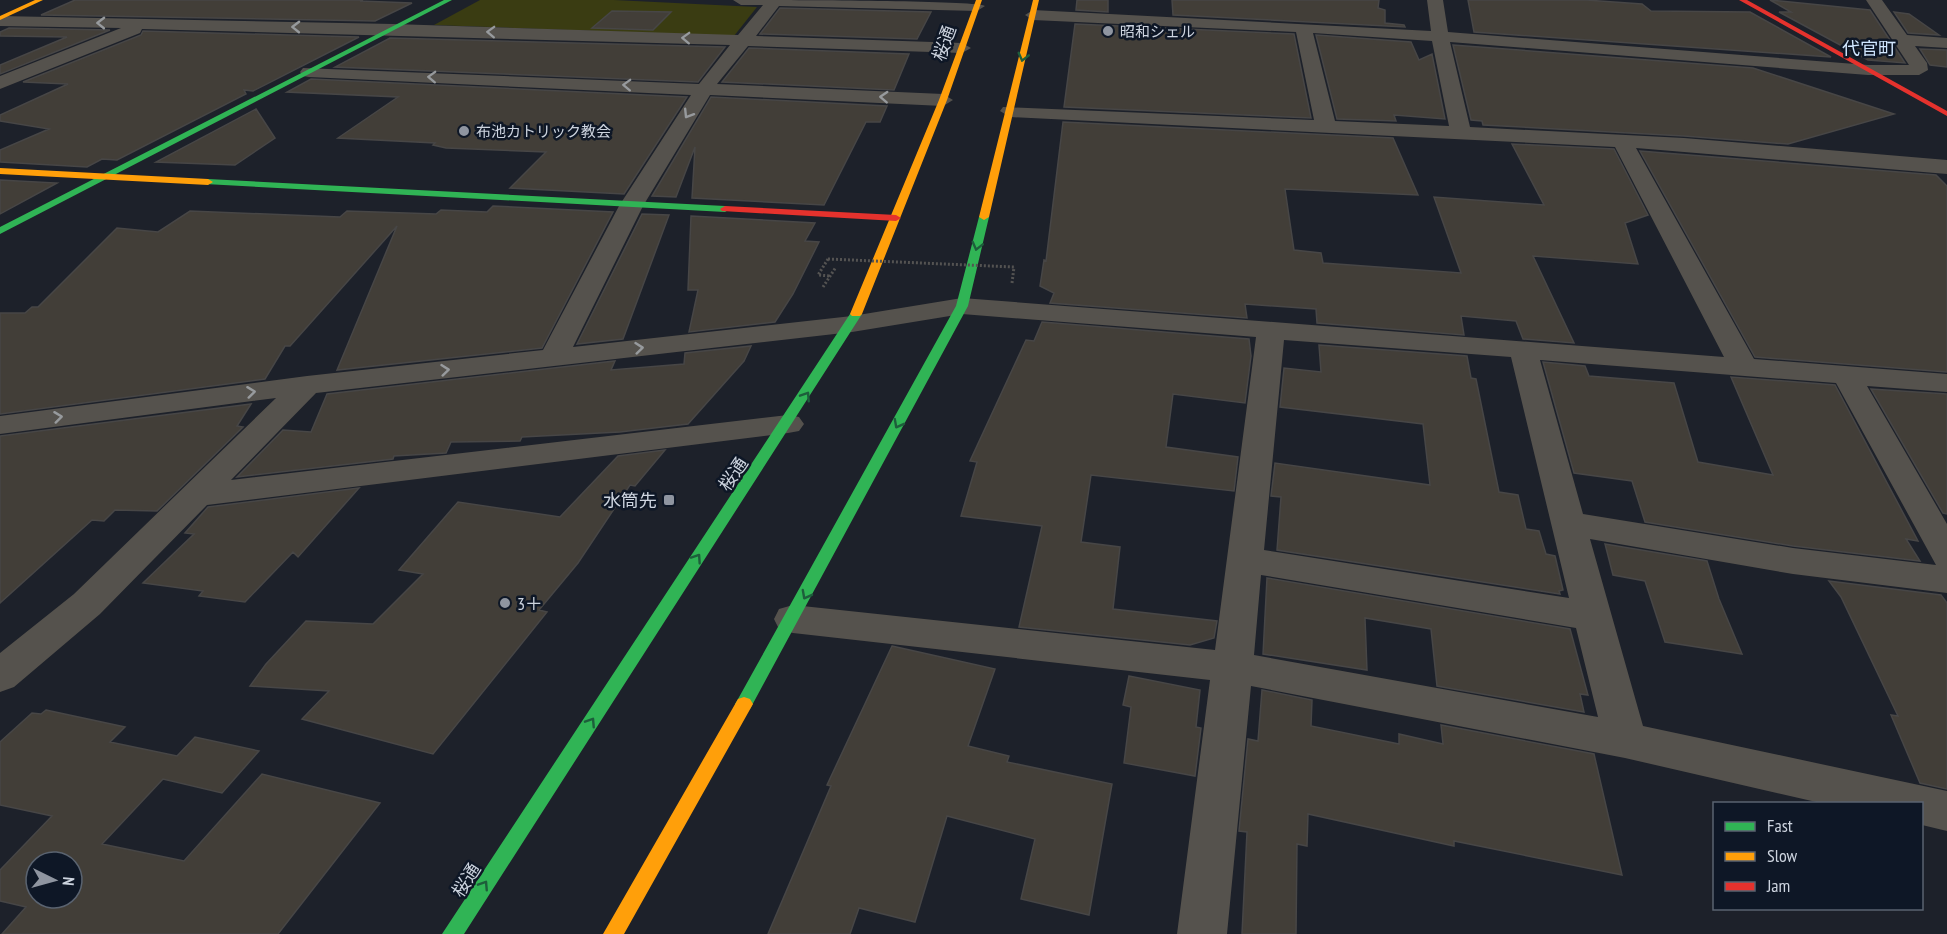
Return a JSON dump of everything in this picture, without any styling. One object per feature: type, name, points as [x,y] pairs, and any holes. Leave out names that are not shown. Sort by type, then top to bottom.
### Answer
[{"type":"street","points":[[0,19],[40,0]]},
{"type":"street","points":[[0,231],[449,0]]},
{"type":"street","points":[[741,0],[978,3]]},
{"type":"street","points":[[1165,0],[1167,19]]},
{"type":"street","points":[[1436,0],[1440,37],[1461,134]]},
{"type":"street","points":[[1742,0],[1947,114]]},
{"type":"street","points":[[613,934],[793,619],[962,306],[1034,8],[1167,19],[1261,17],[1303,28],[1868,70],[1919,70],[1918,63],[1874,0]]},
{"type":"street","points":[[553,358],[631,206],[704,89],[775,1]]},
{"type":"street","name":"桜通","points":[[452,934],[852,324],[943,100],[978,3]]},
{"type":"street","points":[[0,19],[393,29],[962,48]]},
{"type":"street","points":[[0,83],[147,24]]},
{"type":"street","points":[[1303,28],[1326,127]]},
{"type":"street","points":[[1903,40],[1947,43]]},
{"type":"street","points":[[1918,63],[1937,64]]},
{"type":"street","points":[[309,72],[943,100]]},
{"type":"street","points":[[1010,111],[1622,141],[1947,166]]},
{"type":"street","points":[[1622,141],[1744,367]]},
{"type":"street","points":[[0,171],[631,206],[896,218]]},
{"type":"street","points":[[0,425],[307,385],[852,324],[962,306],[1947,383]]},
{"type":"street","points":[[1202,934],[1271,330]]},
{"type":"street","points":[[1523,350],[1625,740]]},
{"type":"street","points":[[1846,375],[1947,556]]},
{"type":"street","points":[[0,676],[87,604],[307,385]]},
{"type":"street","points":[[196,495],[788,424]]},
{"type":"street","points":[[1568,523],[1793,561],[1947,580]]},
{"type":"street","points":[[1245,560],[1592,616]]},
{"type":"street","points":[[793,619],[1232,667],[1625,740],[1905,802]]},
{"type":"street","points":[[1923,805],[1947,811]]},
{"type":"path","points":[[830,276],[818,275],[828,259],[1014,267],[1012,284]]},
{"type":"path","points":[[823,287],[836,267]]},
{"type":"shaded area","points":[[480,0],[614,0],[757,7],[734,36],[434,25]]},
{"type":"building","points":[[75,0],[363,0],[360,1],[412,3],[375,21],[41,15]]},
{"type":"building","points":[[1077,0],[1108,0],[1108,12],[1076,10]]},
{"type":"building","points":[[1172,0],[1379,0],[1378,8],[1385,10],[1385,23],[1405,27],[1173,15]]},
{"type":"building","points":[[1468,0],[1586,0],[1642,4],[1651,11],[1750,12],[1831,57],[1474,32]]},
{"type":"building","points":[[1770,0],[1870,10],[1905,63],[1868,60],[1779,12],[1791,12]]},
{"type":"building","points":[[780,8],[931,12],[917,39],[760,34]]},
{"type":"building","points":[[612,11],[671,12],[653,30],[592,28]]},
{"type":"building","points":[[1894,12],[1909,14],[1939,35],[1908,33]]},
{"type":"building","points":[[1075,24],[1294,34],[1311,118],[1064,107]]},
{"type":"building","points":[[9,28],[110,30],[0,74],[0,65],[67,37],[0,36],[0,32]]},
{"type":"building","points":[[143,31],[359,37],[253,91],[244,90],[246,94],[117,160],[102,159],[87,167],[0,162],[0,150],[49,129],[0,121],[0,115],[68,84],[23,82],[141,35]]},
{"type":"building","points":[[1316,35],[1411,42],[1419,60],[1432,54],[1445,119],[1394,115],[1396,121],[1337,119]]},
{"type":"building","points":[[390,38],[725,47],[698,82],[335,67]]},
{"type":"building","points":[[1453,45],[1753,68],[1894,114],[1788,144],[1483,125],[1482,121],[1471,120]]},
{"type":"building","points":[[749,48],[909,54],[894,90],[722,82]]},
{"type":"building","points":[[1920,49],[1947,50],[1947,67],[1930,65]]},
{"type":"building","points":[[311,79],[687,97],[624,194],[510,188],[546,152],[446,148],[433,145],[435,143],[338,138],[398,97],[287,92]]},
{"type":"building","points":[[711,97],[887,106],[880,122],[866,122],[824,205],[692,198],[695,147],[676,197],[652,196]]},
{"type":"building","points":[[256,109],[275,138],[235,165],[156,162]]},
{"type":"building","points":[[1063,122],[1393,138],[1418,195],[1285,189],[1294,250],[1321,253],[1323,263],[1461,273],[1434,197],[1544,205],[1512,144],[1614,149],[1648,215],[1625,223],[1638,264],[1533,256],[1574,343],[1523,339],[1516,321],[1461,316],[1464,335],[1317,323],[1316,309],[1245,304],[1247,318],[1050,303],[1054,293],[1040,286],[1044,260],[1046,261]]},
{"type":"building","points":[[1640,151],[1936,175],[1947,186],[1947,372],[1755,357]]},
{"type":"building","points":[[0,180],[57,183],[0,214]]},
{"type":"building","points":[[493,206],[613,212],[542,348],[337,370],[397,226],[290,346],[285,346],[265,379],[0,414],[0,313],[25,313],[32,307],[38,307],[117,228],[158,232],[190,211],[340,217],[347,211],[436,214],[441,210],[487,212]]},
{"type":"building","points":[[642,214],[669,215],[623,339],[577,344]]},
{"type":"building","points":[[691,216],[815,223],[805,241],[819,242],[793,294],[775,322],[689,332],[698,290],[688,290]]},
{"type":"building","points":[[1042,322],[1249,339],[1251,356],[1245,403],[1173,394],[1166,447],[1238,457],[1234,491],[1091,475],[1081,542],[1120,547],[1113,609],[1217,621],[1214,638],[1190,645],[1019,627],[1042,526],[961,516],[977,462],[970,461],[1026,340],[1034,341]]},
{"type":"building","points":[[1319,345],[1467,356],[1471,378],[1476,379],[1499,492],[1518,495],[1526,529],[1539,531],[1546,554],[1555,556],[1563,590],[1559,591],[1560,594],[1277,550],[1281,497],[1271,496],[1275,463],[1430,485],[1423,424],[1280,407],[1284,368],[1321,372]]},
{"type":"building","points":[[751,346],[744,361],[688,424],[620,432],[522,437],[520,441],[451,442],[446,453],[394,456],[393,459],[237,477],[283,430],[311,432],[327,394],[615,361],[611,370],[684,364],[685,353]]},
{"type":"building","points":[[1543,362],[1585,366],[1589,376],[1674,383],[1698,462],[1773,475],[1731,377],[1835,385],[1918,541],[1906,539],[1920,561],[1793,546],[1645,522],[1632,481],[1574,473]]},
{"type":"building","points":[[1871,389],[1947,394],[1947,514],[1943,513]]},
{"type":"building","points":[[251,404],[237,426],[243,427],[157,511],[115,510],[104,521],[92,520],[0,603],[0,436]]},
{"type":"building","points":[[665,450],[635,486],[630,485],[578,563],[539,610],[547,612],[433,754],[302,719],[329,691],[250,686],[266,664],[306,621],[373,624],[423,574],[399,570],[458,502],[560,517],[618,456]]},
{"type":"building","points":[[359,488],[298,557],[293,552],[245,602],[199,596],[203,591],[143,583],[194,534],[185,533],[208,507]]},
{"type":"building","points":[[1605,544],[1707,561],[1719,599],[1742,654],[1665,642],[1645,581],[1613,575]]},
{"type":"building","points":[[1267,578],[1570,629],[1588,695],[1580,694],[1584,712],[1437,686],[1431,629],[1365,618],[1367,670],[1263,654]]},
{"type":"building","points":[[1829,581],[1941,595],[1947,603],[1947,789],[1920,783],[1891,715],[1898,716],[1841,597]]},
{"type":"building","points":[[892,646],[995,669],[968,746],[1009,756],[1007,762],[1112,784],[1089,915],[1021,899],[1035,839],[947,816],[915,922],[859,908],[850,934],[768,934],[831,786],[827,785]]},
{"type":"building","points":[[1129,676],[1200,690],[1196,727],[1201,728],[1195,776],[1124,763],[1131,707],[1123,705]]},
{"type":"building","points":[[1262,690],[1312,700],[1311,726],[1399,744],[1399,734],[1443,744],[1441,725],[1594,754],[1622,875],[1454,841],[1454,846],[1308,814],[1307,846],[1297,844],[1296,934],[1242,934],[1247,832],[1239,831],[1248,739],[1258,741]]},
{"type":"building","points":[[46,710],[125,727],[110,742],[177,756],[195,737],[259,751],[222,793],[163,779],[102,844],[184,861],[262,774],[380,803],[278,934],[2,934],[24,909],[84,910],[84,850],[24,850],[24,907],[0,901],[0,870],[52,816],[0,805],[0,742],[32,713],[41,714]]},
{"type":"traffic: fast","points":[[0,231],[449,0]]},
{"type":"traffic: fast","points":[[208,182],[725,209]]},
{"type":"traffic: fast","points":[[744,704],[962,306],[984,217]]},
{"type":"traffic: fast","points":[[452,934],[856,314]]},
{"type":"traffic: slow","points":[[0,18],[40,0]]},
{"type":"traffic: slow","points":[[856,314],[943,100],[979,0]]},
{"type":"traffic: slow","points":[[984,217],[1036,0]]},
{"type":"traffic: slow","points":[[0,171],[208,182]]},
{"type":"traffic: slow","points":[[613,934],[744,704]]},
{"type":"traffic: jam","points":[[1742,0],[1947,114]]},
{"type":"traffic: jam","points":[[725,209],[896,218]]},
{"type":"place","name":"昭和シェル","points":[[1108,31]]},
{"type":"place","name":"布池カトリック教会","points":[[464,131]]},
{"type":"place","name":"水筒先","points":[[669,500]]},
{"type":"place","name":"3＋","points":[[505,603]]},
{"type":"district","name":"代官町","points":[[1869,48]]}]
